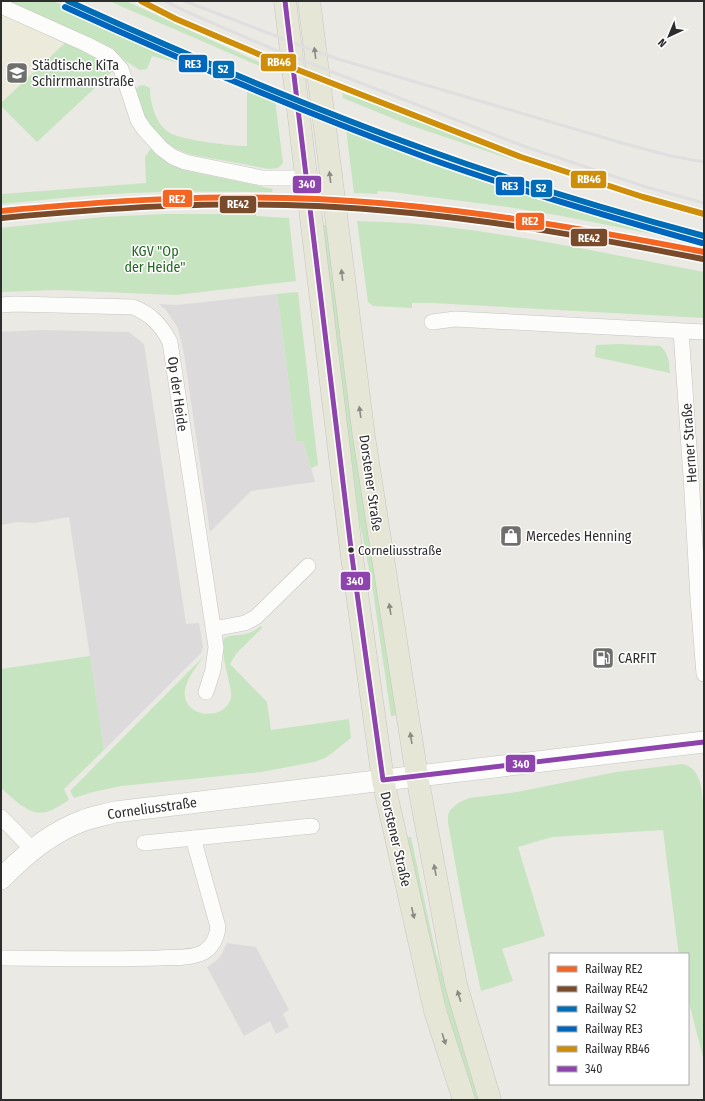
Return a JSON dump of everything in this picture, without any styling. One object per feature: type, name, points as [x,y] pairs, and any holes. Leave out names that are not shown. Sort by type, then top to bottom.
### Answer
[{"type":"main road","name":"Dorstener Straße","points":[[285,1],[352,557],[383,780],[435,1011],[464,1100]]},
{"type":"main road","name":"Dorstener Straße","points":[[309,1],[364,437],[417,776],[456,985],[490,1100]]},
{"type":"main road","name":"Corneliusstraße","points":[[1,879],[50,837],[83,820],[115,812],[704,742]]},
{"type":"street","points":[[1,6],[86,44],[109,56],[121,69],[138,120],[161,148],[173,157],[185,162],[262,178],[306,178]]},
{"type":"street","name":"Op der Heide","points":[[1,305],[15,304],[132,307],[143,311],[155,319],[164,329],[170,342],[216,647],[213,670],[206,692]]},
{"type":"street","points":[[432,322],[455,319],[704,332]]},
{"type":"street","name":"Herner Straße","points":[[681,331],[704,674]]},
{"type":"street","points":[[213,629],[245,623],[256,617],[308,566]]},
{"type":"street","points":[[1,817],[33,850]]},
{"type":"street","points":[[144,843],[312,826]]},
{"type":"street","points":[[1,958],[136,958],[192,956],[203,952],[212,945],[217,936],[218,927],[193,838]]},
{"type":"shaded area","name":"Städtische KiTa Schirrmannstraße","points":[[1,14],[65,43],[1,103]]},
{"type":"shaded area","points":[[276,294],[279,306],[296,441],[303,441],[315,482],[251,491],[210,532],[184,354],[178,328],[166,310],[159,304],[177,305]]},
{"type":"shaded area","points":[[41,330],[129,332],[144,344],[186,624],[199,623],[203,647],[201,653],[104,750],[69,517],[34,523],[17,522],[1,525],[1,332]]},
{"type":"shaded area","points":[[227,943],[256,947],[289,1010],[283,1014],[289,1027],[276,1034],[270,1021],[244,1036],[207,967],[216,961],[221,955]]},
{"type":"green space","points":[[7,1],[53,1],[223,75],[222,77],[202,69],[152,56],[147,69],[140,70],[124,60],[113,49]]},
{"type":"green space","points":[[109,1],[126,1],[261,63],[262,67]]},
{"type":"green space","points":[[65,43],[102,59],[114,70],[37,142],[1,106],[1,103]]},
{"type":"green space","points":[[144,85],[150,88],[153,107],[161,125],[170,133],[176,136],[219,144],[247,146],[247,88],[275,100],[283,163],[278,168],[269,169],[188,154],[170,146],[161,139],[146,121],[135,90],[139,86]]},
{"type":"green space","points":[[342,93],[409,117],[516,161],[409,125],[343,98]]},
{"type":"green space","points":[[346,129],[475,175],[562,202],[693,239],[693,242],[508,207],[392,192],[378,191],[377,194],[354,193]]},
{"type":"green space","points":[[151,148],[155,152],[184,168],[184,170],[273,189],[272,192],[129,193],[1,204],[2,194],[146,183],[145,157]]},
{"type":"green space","name":"KGV \"Op der Heide\"","points":[[165,214],[256,214],[256,216],[289,218],[296,281],[175,295],[57,290],[1,292],[1,228],[102,217]]},
{"type":"green space","points":[[357,221],[390,222],[478,231],[575,247],[704,272],[704,318],[432,303],[412,303],[412,308],[373,306],[368,302]]},
{"type":"green space","points":[[322,225],[327,225],[368,532],[398,715],[391,716],[372,585],[359,519]]},
{"type":"green space","points":[[298,292],[318,465],[311,468],[303,441],[296,441],[279,306],[276,294]]},
{"type":"green space","points":[[619,344],[660,346],[667,355],[670,373],[595,357],[596,345]]},
{"type":"green space","points":[[261,626],[262,628],[236,654],[230,664],[267,702],[271,730],[349,719],[351,738],[325,758],[314,762],[261,772],[121,786],[74,798],[70,791],[204,656],[188,681],[185,690],[186,699],[190,706],[196,711],[204,714],[212,714],[227,706],[231,698],[231,693],[224,658],[223,640],[230,636],[249,633]]},
{"type":"green space","points":[[90,656],[104,750],[64,789],[69,800],[47,812],[34,812],[22,806],[1,788],[1,669]]},
{"type":"green space","points":[[683,764],[690,767],[695,772],[701,785],[704,815],[704,1061],[689,1003],[689,953],[679,953],[663,830],[552,837],[518,847],[545,936],[502,949],[513,981],[481,991],[463,907],[448,823],[448,815],[450,810],[458,803],[469,798],[517,792],[616,772]]},
{"type":"green space","points":[[405,837],[411,837],[435,950],[480,1100],[474,1100],[453,1031],[430,950]]},
{"type":"railway","points":[[165,1],[268,47],[526,147],[646,187],[704,203]]},
{"type":"railway","points":[[185,1],[338,59],[622,143],[671,156],[704,162]]},
{"type":"rail line","name":"S2","points":[[68,1],[246,79],[381,133],[530,185],[599,207],[704,236]]},
{"type":"rail line","name":"RB46","points":[[141,1],[176,19],[270,59],[521,157],[643,197],[704,214]]},
{"type":"rail line","name":"RE3","points":[[65,7],[244,85],[425,157],[563,203],[702,243]]},
{"type":"rail line","name":"RE2","points":[[1,211],[159,199],[238,197],[317,199],[414,206],[511,218],[704,252]]},
{"type":"rail line","name":"RE42","points":[[2,218],[159,206],[238,204],[317,206],[414,213],[511,225],[703,259]]},
{"type":"transit line","name":"340","points":[[285,1],[352,557],[383,780],[704,742]]},
{"type":"place","name":"Städtische KiTa Schirrmannstraße","points":[[17,73]]},
{"type":"place","name":"Mercedes Henning","points":[[511,536]]},
{"type":"place","name":"Corneliusstraße","points":[[351,550]]},
{"type":"place","name":"CARFIT","points":[[603,658]]}]
